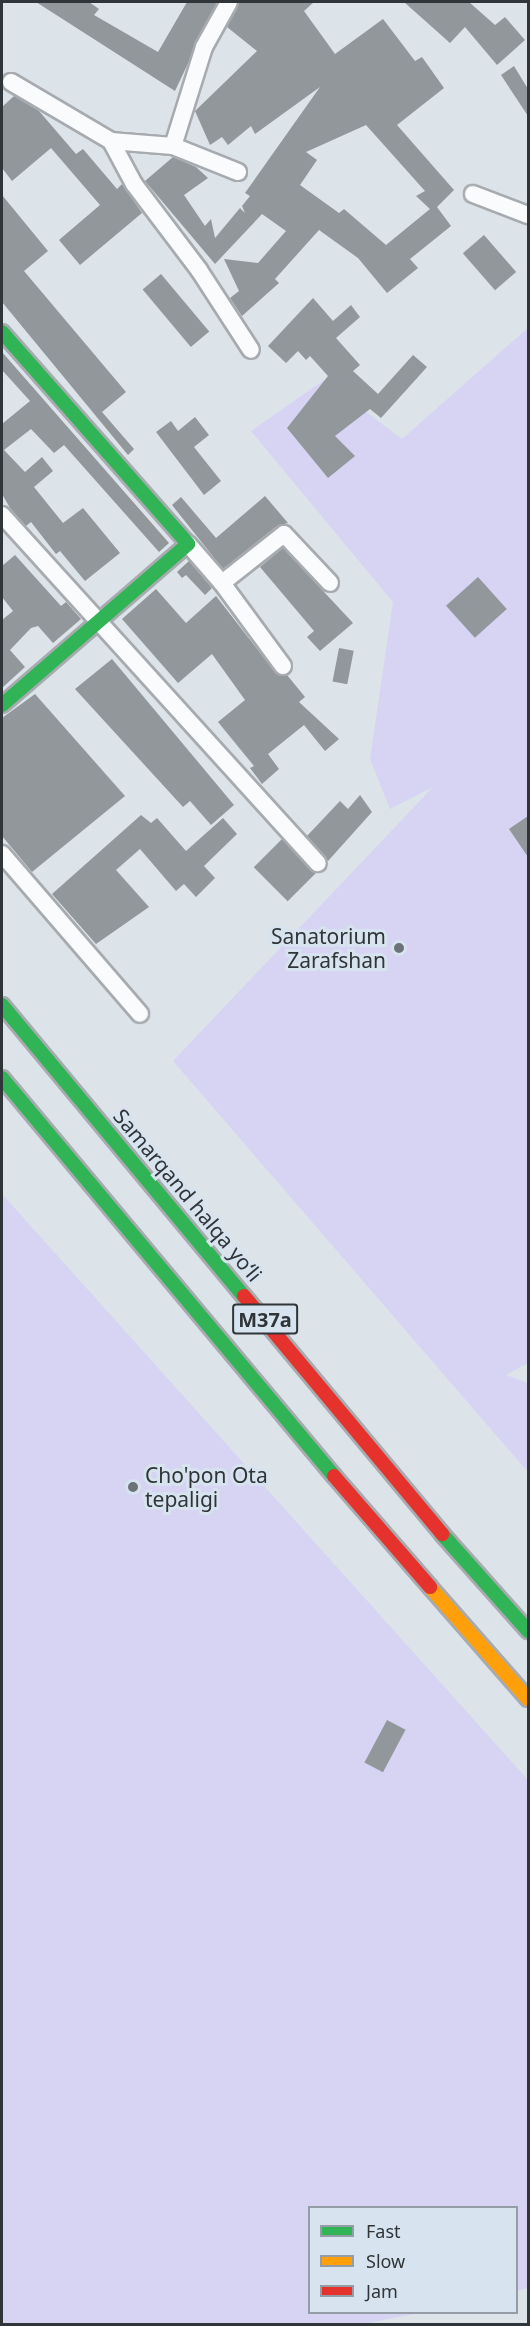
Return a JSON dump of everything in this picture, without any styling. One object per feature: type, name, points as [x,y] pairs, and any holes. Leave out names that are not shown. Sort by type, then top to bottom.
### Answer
[{"type":"main road","points":[[2,332],[188,544],[100,623],[2,705]]},
{"type":"main road","name":"Samarqand halqa yoʻli","points":[[2,1005],[391,1469],[446,1539],[528,1631]]},
{"type":"main road","name":"M37a","points":[[2,1078],[352,1494],[528,1699]]},
{"type":"main road","points":[[364,1459],[373,1458],[391,1469]]},
{"type":"main road","points":[[351,1470],[352,1494]]},
{"type":"street","points":[[173,146],[204,47],[229,2]]},
{"type":"street","points":[[5,85],[111,141],[173,146],[238,172]]},
{"type":"street","points":[[111,141],[134,184],[200,270],[251,350]]},
{"type":"street","points":[[473,194],[528,215]]},
{"type":"street","points":[[2,515],[318,863]]},
{"type":"street","points":[[222,583],[284,534],[330,583]]},
{"type":"street","points":[[188,544],[222,583],[283,666]]},
{"type":"street","points":[[2,854],[140,1014]]},
{"type":"shaded area","name":"Sanatorium Zarafshan","points":[[528,328],[528,1363],[506,1375],[528,1383],[528,1472],[173,1061],[433,787],[390,809],[370,759],[393,602],[251,431],[324,380],[402,439]]},
{"type":"shaded area","name":"Cho'pon Ota tepaligi","points":[[2,1194],[528,1780],[528,2288],[518,2291],[518,2206],[308,2206],[308,2314],[413,2314],[364,2324],[2,2324]]},
{"type":"building","points":[[36,2],[89,2],[99,9],[94,15],[158,52],[187,2],[217,2],[175,91]]},
{"type":"building","points":[[239,2],[314,2],[304,11],[335,54],[383,19],[415,61],[422,57],[444,88],[397,125],[454,190],[437,207],[451,226],[410,259],[418,268],[387,293],[358,258],[319,230],[275,279],[279,283],[242,316],[230,298],[239,291],[224,259],[258,263],[286,231],[262,214],[215,264],[145,181],[173,157],[196,167],[208,178],[184,195],[205,226],[211,219],[215,238],[240,208],[245,213],[242,206],[250,196],[245,193],[320,87],[255,134],[251,126],[228,145],[222,137],[210,145],[195,111],[257,51],[227,27]],"holes":[[[366,125],[425,191],[416,196],[430,209],[386,245],[344,209],[339,213],[300,185],[317,160],[306,152]]]},
{"type":"building","points":[[404,2],[469,2],[495,25],[505,17],[525,40],[497,65],[465,27],[450,43]]},
{"type":"building","points":[[514,66],[528,89],[528,116],[501,75]]},
{"type":"building","points":[[14,96],[39,111],[76,154],[83,149],[117,189],[122,184],[142,213],[80,265],[59,240],[100,205],[51,148],[12,181],[2,168],[2,107]]},
{"type":"building","points":[[2,195],[48,251],[24,271],[126,392],[102,412],[134,449],[128,455],[2,302]]},
{"type":"building","points":[[484,235],[516,272],[495,290],[463,253]]},
{"type":"building","points":[[161,274],[209,331],[191,347],[143,289]]},
{"type":"building","points":[[313,298],[333,321],[351,305],[360,317],[336,338],[360,365],[353,371],[378,394],[413,355],[427,367],[381,418],[370,409],[335,436],[355,456],[328,478],[287,428],[328,376],[310,356],[306,360],[298,351],[286,363],[268,346]]},
{"type":"building","points":[[2,352],[169,543],[159,552],[64,445],[54,453],[31,429],[4,450],[25,472],[42,457],[53,471],[34,487],[63,523],[83,508],[120,553],[85,581],[60,551],[56,554],[31,522],[26,526],[10,508],[2,494],[2,424],[30,401],[2,370]]},
{"type":"building","points":[[195,417],[209,435],[194,447],[221,481],[204,495],[156,432],[171,421],[178,431]]},
{"type":"building","points":[[265,496],[288,523],[277,526],[223,569],[172,505],[181,497],[216,538]]},
{"type":"building","points":[[283,548],[353,623],[320,651],[307,637],[314,631],[260,567]]},
{"type":"building","points":[[15,555],[61,606],[66,602],[81,619],[53,643],[38,626],[31,628],[10,650],[25,667],[2,688],[2,620],[13,611],[2,597],[2,566]]},
{"type":"building","points":[[189,561],[212,588],[205,595],[186,575],[182,578],[177,572]]},
{"type":"building","points":[[478,577],[507,609],[475,638],[446,606]]},
{"type":"building","points":[[156,589],[186,623],[216,596],[275,672],[287,675],[305,697],[299,702],[339,739],[325,751],[304,725],[268,754],[279,769],[262,784],[250,768],[254,766],[218,722],[245,700],[212,654],[178,683],[122,619]]},
{"type":"building","points":[[339,648],[354,651],[347,684],[333,681]]},
{"type":"building","points":[[112,659],[234,805],[211,825],[190,801],[183,807],[75,689]]},
{"type":"building","points":[[35,694],[125,796],[32,872],[2,836],[2,718]]},
{"type":"building","points":[[360,795],[372,812],[328,861],[307,836],[340,801],[348,809]]},
{"type":"building","points":[[141,815],[151,823],[157,818],[186,851],[223,818],[237,834],[204,866],[215,878],[196,897],[184,884],[176,891],[140,849],[116,870],[149,907],[96,944],[52,894]]},
{"type":"building","points":[[528,816],[528,857],[509,829]]},
{"type":"building","points":[[282,839],[316,873],[288,901],[254,867]]},
{"type":"building","points":[[387,1720],[406,1730],[383,1772],[364,1762]]},
{"type":"traffic: fast","points":[[2,332],[188,544],[2,705]]},
{"type":"traffic: fast","points":[[2,1005],[244,1296]]},
{"type":"traffic: fast","points":[[2,1078],[334,1476]]},
{"type":"traffic: fast","points":[[442,1534],[528,1631]]},
{"type":"traffic: slow","points":[[430,1587],[528,1699]]},
{"type":"traffic: jam","points":[[244,1296],[442,1534]]},
{"type":"traffic: jam","points":[[334,1476],[430,1587]]},
{"type":"place","name":"Sanatorium Zarafshan","points":[[399,948]]},
{"type":"place","name":"Cho'pon Ota tepaligi","points":[[133,1487]]}]
